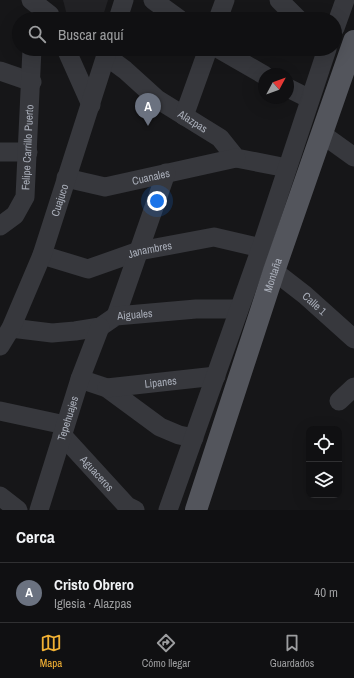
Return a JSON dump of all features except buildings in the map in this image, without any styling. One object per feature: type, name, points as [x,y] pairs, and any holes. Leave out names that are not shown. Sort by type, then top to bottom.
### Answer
[{"type":"main road","name":"Montaña","points":[[196,510],[274,270],[280,222],[322,134],[346,46]]},
{"type":"street","points":[[120,12],[124,0]]},
{"type":"street","points":[[152,0],[169,12]]},
{"type":"street","points":[[221,12],[225,0]]},
{"type":"street","points":[[279,0],[291,12]]},
{"type":"street","points":[[341,12],[345,0]]},
{"type":"street","name":"Felipe Carrillo Puerto","points":[[0,226],[15,215],[25,197],[32,82],[32,56]]},
{"type":"street","points":[[69,56],[91,105]]},
{"type":"street","name":"Cuajuco","points":[[0,346],[11,328],[42,255],[106,56]]},
{"type":"street","name":"Alazpas","points":[[111,56],[157,99],[220,138],[236,158]]},
{"type":"street","points":[[184,116],[205,56]]},
{"type":"street","points":[[231,56],[258,72]]},
{"type":"street","name":"Montaña","points":[[168,510],[261,248],[280,222],[287,168],[325,56]]},
{"type":"street","points":[[0,71],[32,82]]},
{"type":"street","points":[[294,91],[310,99]]},
{"type":"street","points":[[322,134],[354,158]]},
{"type":"street","points":[[0,152],[28,152]]},
{"type":"street","points":[[236,158],[287,168]]},
{"type":"street","name":"Cuanales","points":[[66,178],[105,187],[236,158]]},
{"type":"street","points":[[116,316],[166,173]]},
{"type":"street","name":"Janambres","points":[[42,255],[88,269],[139,251],[214,237],[261,248]]},
{"type":"street","name":"Calle 1","points":[[274,270],[305,295],[354,339]]},
{"type":"street","name":"Aiguales","points":[[11,328],[52,333],[100,327],[116,316],[196,309],[239,309]]},
{"type":"street","name":"Tepehuajes","points":[[39,510],[80,379],[100,327]]},
{"type":"street","name":"Lipanes","points":[[107,388],[216,376]]},
{"type":"street","name":"Lipanes","points":[[80,379],[107,388],[160,427],[179,435],[194,438]]},
{"type":"street","points":[[339,401],[354,387]]},
{"type":"street","points":[[0,410],[64,430]]},
{"type":"street","name":"Aguaceros","points":[[64,430],[127,506],[135,510]]},
{"type":"street","points":[[0,496],[18,510]]},
{"type":"shaded area","points":[[63,0],[108,0],[104,12],[66,12]]},
{"type":"place","name":"Cristo Obrero","points":[[148,126]]}]
